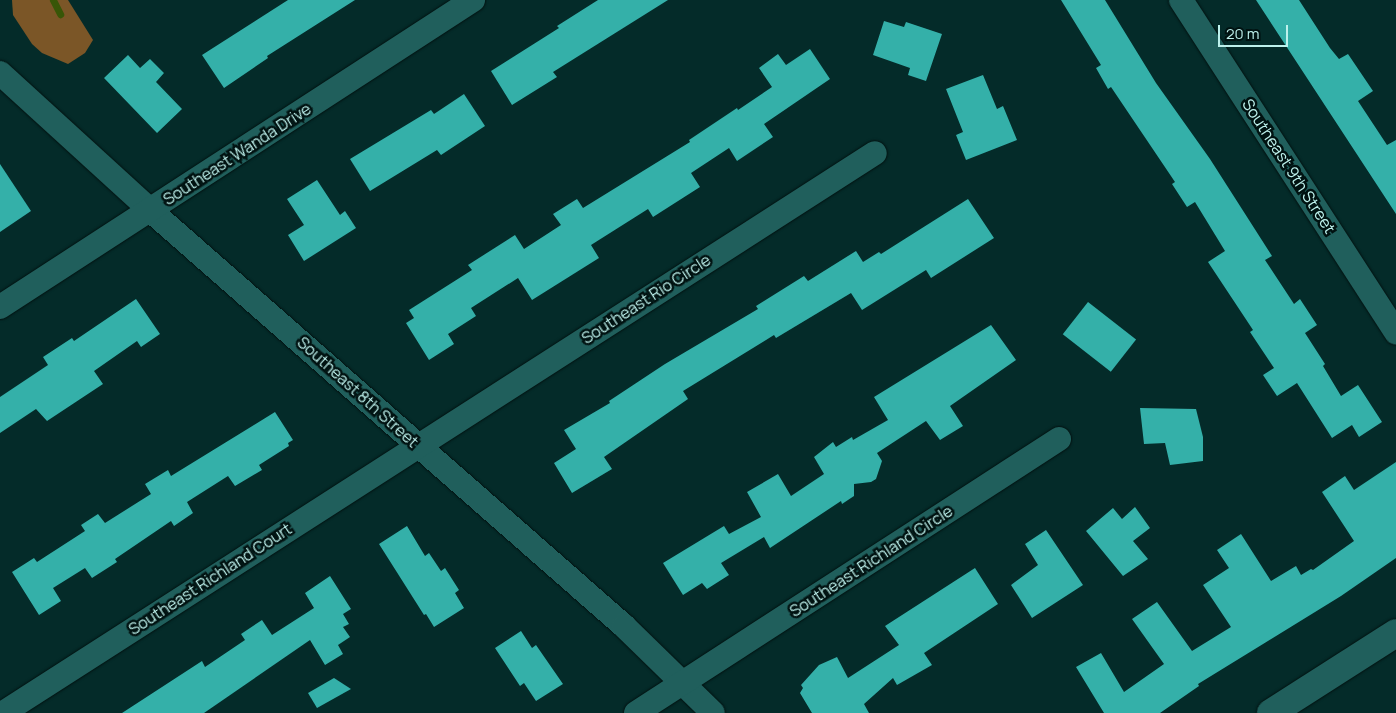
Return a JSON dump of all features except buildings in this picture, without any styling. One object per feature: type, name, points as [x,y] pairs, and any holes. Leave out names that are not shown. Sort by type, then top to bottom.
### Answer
[{"type":"street","name":"Southeast Wanda Drive","points":[[0,307],[473,0]]},
{"type":"street","name":"Southeast 9th Street","points":[[1181,0],[1396,332]]},
{"type":"street","name":"Southeast 8th Street","points":[[0,73],[150,210],[624,626],[713,713]]},
{"type":"street","name":"Southeast Rio Circle","points":[[418,445],[875,153]]},
{"type":"street","name":"Southeast Richland Circle","points":[[683,683],[1059,439]]},
{"type":"street","name":"Southeast Richland Court","points":[[3,713],[418,445]]},
{"type":"street","points":[[1271,713],[1396,633]]},
{"type":"street","points":[[636,713],[683,683]]},
{"type":"shaded area","points":[[12,0],[68,0],[93,40],[85,53],[68,64],[42,53],[32,44],[13,15]]},
{"type":"waterway","points":[[53,0],[60,14]]}]
